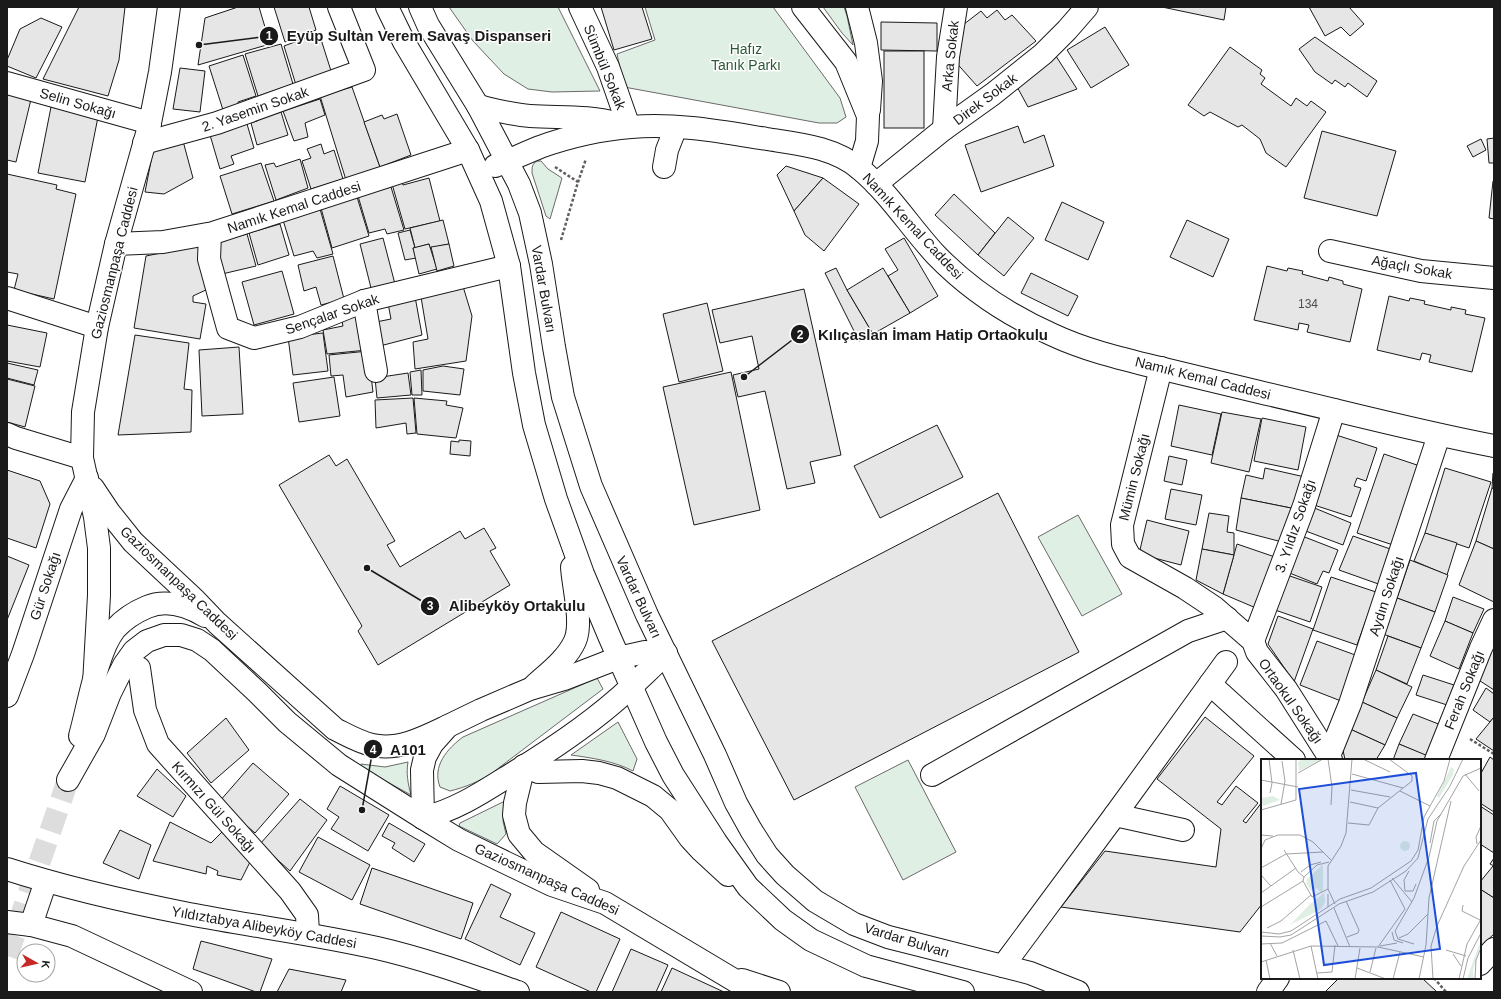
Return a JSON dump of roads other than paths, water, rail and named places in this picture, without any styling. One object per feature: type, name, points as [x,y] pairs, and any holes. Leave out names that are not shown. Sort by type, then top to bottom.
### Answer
[{"type":"main road","name":"Gaziosmanpaşa Caddesi","points":[[169,7],[160,72],[147,133],[116,244],[97,327],[83,412],[84,468],[109,512],[134,542],[196,600],[217,623],[335,729],[352,738],[373,745],[396,746],[418,740],[481,710],[530,690],[564,679],[618,658],[645,652],[666,653]]},
{"type":"main road","name":"2. Yasemin Sokak","points":[[147,133],[216,123],[364,70],[338,7]]},
{"type":"main road","points":[[387,7],[404,42],[468,150],[491,201],[509,266],[524,373],[534,426],[556,499],[583,574],[618,658],[656,742],[673,775],[716,842],[748,887],[783,920],[811,940],[866,966],[963,992]]},
{"type":"main road","name":"Vardar Bulvarı","points":[[420,7],[432,32],[478,106],[519,184],[530,213],[541,264],[563,397],[591,486],[634,587],[715,755],[736,803],[767,855],[785,875],[815,901],[854,924],[888,937],[1003,966],[1054,982],[1078,992]]},
{"type":"main road","name":"Sümbül Sokak","points":[[580,7],[608,67],[629,127]]},
{"type":"main road","points":[[803,7],[846,62],[868,116]]},
{"type":"main road","points":[[857,7],[866,43],[870,81],[867,141],[859,168]]},
{"type":"main road","name":"Arka Sokak","points":[[944,129],[948,57],[956,7]]},
{"type":"main road","name":"Direk Sokak","points":[[876,184],[944,129],[993,94],[1043,54],[1087,7]]},
{"type":"main road","name":"Selin Sokağı","points":[[7,83],[147,133]]},
{"type":"main road","points":[[478,106],[528,116],[585,117],[601,119],[629,127]]},
{"type":"main road","name":"Namık Kemal Caddesi","points":[[479,172],[545,146],[596,132],[629,127],[676,127],[794,143],[826,150],[843,157],[859,168],[876,184],[943,261],[975,290],[1019,319],[1054,336],[1078,346],[1161,368],[1439,435],[1494,446]]},
{"type":"main road","points":[[664,167],[667,150],[676,127]]},
{"type":"main road","name":"Namık Kemal Caddesi","points":[[116,244],[163,242],[210,234],[468,150]]},
{"type":"main road","name":"Sençalar Sokak","points":[[210,234],[209,259],[228,328],[254,338],[300,327],[364,301],[509,266]]},
{"type":"main road","name":"Ağaçlı Sokak","points":[[1330,251],[1421,271],[1494,278]]},
{"type":"main road","points":[[7,298],[97,327]]},
{"type":"main road","points":[[364,301],[376,371]]},
{"type":"main road","name":"Mümin Sokağı","points":[[1161,368],[1122,524],[1122,544],[1130,557],[1185,588],[1228,618],[1253,641]]},
{"type":"main road","name":"3. Yıldız Sokağı","points":[[1253,641],[1304,506],[1334,410]]},
{"type":"main road","points":[[7,434],[84,468],[95,517],[99,548],[99,595],[94,684]]},
{"type":"main road","name":"Aydın Sokağı","points":[[1330,758],[1350,704],[1439,435]]},
{"type":"main road","name":"Gür Sokağı","points":[[7,696],[15,650],[71,509],[84,468]]},
{"type":"main road","points":[[530,690],[563,658],[575,640],[577,620],[576,595],[572,568],[573,546]]},
{"type":"main road","points":[[94,684],[102,654],[114,630],[124,620],[138,611],[154,604],[176,604],[195,610],[217,623]]},
{"type":"main road","points":[[932,775],[1188,631],[1228,618]]},
{"type":"main road","name":"Ferah Sokağı","points":[[1436,759],[1481,648],[1494,620]]},
{"type":"main road","name":"Gaziosmanpaşa Caddesi","points":[[94,684],[68,780],[94,734],[110,693],[124,665],[134,651],[147,641],[164,635],[181,635],[197,640],[212,650],[257,692],[286,722],[339,765],[423,818],[459,840],[552,884],[605,903],[754,992]]},
{"type":"main road","name":"Ortaokul Sokağı","points":[[1253,641],[1257,652],[1286,690],[1330,758]]},
{"type":"main road","points":[[448,726],[432,744],[425,757],[422,770],[423,818],[462,804],[540,756],[615,702],[666,653]]},
{"type":"main road","points":[[1003,966],[1226,662]]},
{"type":"main road","name":"Kırmızı Gül Sokağı","points":[[140,668],[145,710],[158,744],[290,891],[308,915],[308,934]]},
{"type":"main road","points":[[1210,684],[1293,759]]},
{"type":"main road","points":[[524,766],[538,772],[582,771],[599,773],[617,778],[654,796],[670,810],[690,838],[716,866],[727,875],[748,887]]},
{"type":"main road","points":[[524,766],[514,809],[519,834],[534,852],[605,903]]},
{"type":"main road","points":[[1115,815],[1183,830]]},
{"type":"main road","name":"Yıldıztabya Alibeyköy Caddesi","points":[[7,869],[46,881],[182,913],[308,934],[378,948],[439,965],[518,992]]},
{"type":"main road","points":[[31,925],[46,881]]},
{"type":"main road","points":[[7,922],[31,925],[72,936],[191,992]]},
{"type":"main road","points":[[1481,963],[1494,949]]},
{"type":"main road","name":"Gaziosmanpaşa Caddesi","points":[[731,977],[779,992]]},
{"type":"main road","points":[[1268,992],[1277,979]]},
{"type":"tunnel","points":[[7,956],[68,780]]},
{"type":"place","name":"Eyüp Sultan Verem Savaş Dispanseri","points":[[199,45]]},
{"type":"place","name":"Kılıçaslan İmam Hatip Ortaokulu","points":[[744,377]]},
{"type":"place","name":"Alibeyköy Ortakulu","points":[[367,568]]},
{"type":"place","name":"A101","points":[[362,810]]},
{"type":"park label","name":"Hafız Tanık Parkı","points":[[746,58]]}]
